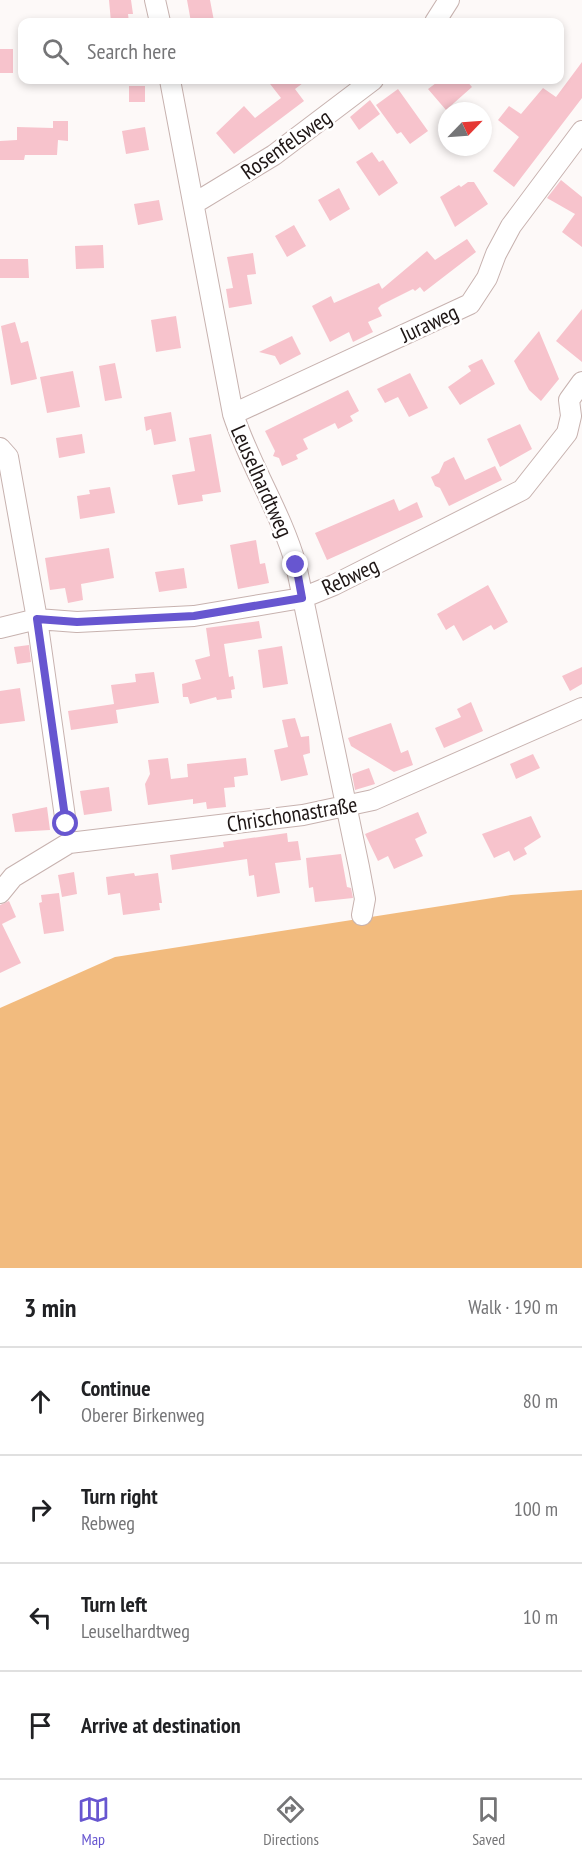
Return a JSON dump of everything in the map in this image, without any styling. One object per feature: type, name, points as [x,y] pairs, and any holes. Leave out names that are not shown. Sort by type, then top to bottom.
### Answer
[{"type":"street","points":[[155,0],[158,18]]},
{"type":"street","points":[[438,18],[449,0]]},
{"type":"street","name":"Leuselhardtweg","points":[[171,84],[195,203],[232,414],[289,540],[365,899],[362,915]]},
{"type":"street","name":"Rosenfelsweg","points":[[195,203],[274,155],[368,84]]},
{"type":"street","name":"Juraweg","points":[[232,414],[470,304],[487,278],[496,254],[512,226],[582,131]]},
{"type":"street","name":"Rebweg","points":[[0,628],[37,619],[88,621],[194,616],[302,598],[334,585],[522,490],[567,433],[571,416],[569,400],[582,382]]},
{"type":"street","points":[[0,448],[8,457],[37,619],[68,834]]},
{"type":"street","name":"Chrischonastraße","points":[[0,893],[13,877],[68,834],[303,815],[346,807],[373,800],[582,708]]},
{"type":"shaded area","points":[[582,890],[582,1268],[0,1268],[0,1008],[115,957],[511,895]]},
{"type":"building","points":[[109,0],[131,0],[133,14],[128,14],[128,18],[111,18]]},
{"type":"building","points":[[187,0],[210,0],[213,18],[190,18]]},
{"type":"building","points":[[0,49],[13,49],[13,73],[0,73]]},
{"type":"building","points":[[582,62],[582,98],[514,187],[493,171],[519,137],[498,120],[509,106],[521,114],[543,88],[556,97]]},
{"type":"building","points":[[270,84],[302,84],[295,89],[304,101],[234,154],[216,133],[244,106],[255,118],[281,98]]},
{"type":"building","points":[[435,84],[469,84],[472,87],[455,102],[439,102],[428,89]]},
{"type":"building","points":[[129,86],[145,86],[145,102],[129,102]]},
{"type":"building","points":[[398,89],[428,131],[410,144],[401,132],[397,134],[376,105]]},
{"type":"building","points":[[370,100],[380,114],[359,130],[350,117]]},
{"type":"building","points":[[53,121],[68,121],[68,141],[58,140],[57,155],[25,155],[24,160],[0,160],[0,141],[17,140],[17,127],[53,128]]},
{"type":"building","points":[[145,127],[149,150],[126,154],[122,131]]},
{"type":"building","points":[[372,152],[379,162],[383,160],[398,183],[379,196],[356,162]]},
{"type":"building","points":[[561,180],[582,197],[582,247],[562,232],[575,214],[547,198]]},
{"type":"building","points":[[468,182],[474,182],[488,204],[455,227],[440,197]]},
{"type":"building","points":[[339,188],[350,209],[330,221],[318,200]]},
{"type":"building","points":[[159,200],[163,220],[138,225],[134,204]]},
{"type":"building","points":[[294,225],[306,246],[287,257],[275,236]]},
{"type":"building","points":[[467,239],[476,252],[424,292],[420,287],[415,291],[413,289],[381,305],[378,308],[382,316],[368,322],[373,332],[353,342],[349,332],[330,342],[312,306],[331,296],[334,303],[379,283],[382,289],[427,251],[435,260]]},
{"type":"building","points":[[103,245],[104,268],[76,269],[75,246]]},
{"type":"building","points":[[253,253],[256,274],[247,275],[252,304],[229,308],[226,289],[233,288],[227,257]]},
{"type":"building","points":[[0,259],[28,259],[29,278],[0,278]]},
{"type":"building","points":[[582,309],[582,362],[556,341]]},
{"type":"building","points":[[176,316],[181,348],[156,352],[151,320]]},
{"type":"building","points":[[15,322],[21,343],[28,341],[37,379],[11,385],[1,326]]},
{"type":"building","points":[[539,331],[559,379],[541,401],[529,390],[514,361]]},
{"type":"building","points":[[292,336],[301,354],[280,365],[275,356],[259,352]]},
{"type":"building","points":[[482,359],[495,384],[460,405],[448,387],[471,371],[468,366]]},
{"type":"building","points":[[115,363],[122,398],[105,401],[99,366]]},
{"type":"building","points":[[73,371],[80,407],[47,413],[40,377]]},
{"type":"building","points":[[410,373],[428,408],[409,417],[398,397],[385,403],[377,389]]},
{"type":"building","points":[[348,390],[359,411],[350,416],[353,421],[338,429],[335,423],[303,439],[308,449],[296,455],[298,459],[282,466],[279,458],[273,456],[275,451],[265,431]]},
{"type":"building","points":[[171,412],[176,441],[154,445],[151,429],[146,431],[144,417]]},
{"type":"building","points":[[520,424],[532,449],[500,467],[487,439]]},
{"type":"building","points":[[82,434],[85,453],[59,458],[56,438]]},
{"type":"building","points":[[211,434],[221,492],[202,495],[203,501],[178,505],[172,475],[195,471],[189,438]]},
{"type":"building","points":[[454,457],[465,480],[495,466],[502,480],[449,506],[440,488],[435,486],[431,477],[439,473],[444,462]]},
{"type":"building","points":[[110,487],[115,513],[80,519],[77,496],[90,494],[89,490]]},
{"type":"building","points":[[394,499],[399,511],[417,502],[423,517],[327,560],[315,533]]},
{"type":"building","points":[[256,540],[260,564],[265,563],[269,583],[238,589],[230,545]]},
{"type":"building","points":[[109,548],[114,578],[81,584],[83,600],[68,603],[65,588],[50,590],[45,558]]},
{"type":"building","points":[[184,568],[187,588],[159,592],[155,572]]},
{"type":"building","points":[[488,585],[508,622],[494,630],[491,625],[463,641],[454,625],[446,630],[437,614]]},
{"type":"building","points":[[259,621],[262,638],[224,644],[229,677],[233,676],[235,689],[231,690],[232,698],[217,700],[216,697],[190,704],[188,697],[183,697],[182,684],[201,679],[195,660],[210,656],[206,628]]},
{"type":"building","points":[[29,645],[31,662],[17,664],[14,647]]},
{"type":"building","points":[[282,646],[288,684],[263,688],[258,650]]},
{"type":"building","points":[[582,667],[582,684],[570,691],[562,676]]},
{"type":"building","points":[[154,672],[159,703],[116,710],[118,723],[71,730],[68,711],[114,704],[111,685],[136,682],[135,674]]},
{"type":"building","points":[[20,688],[25,721],[0,724],[0,691]]},
{"type":"building","points":[[471,702],[483,731],[444,748],[435,728],[461,717],[457,709]]},
{"type":"building","points":[[295,718],[301,737],[309,736],[310,753],[303,755],[308,775],[281,781],[274,750],[288,747],[282,720]]},
{"type":"building","points":[[391,723],[401,753],[408,750],[413,765],[394,772],[351,746],[348,738]]},
{"type":"building","points":[[533,754],[540,768],[516,779],[510,764]]},
{"type":"building","points":[[168,758],[171,779],[188,777],[187,764],[246,758],[248,775],[234,777],[235,787],[224,788],[226,807],[207,809],[206,802],[193,804],[193,799],[148,805],[145,784],[150,774],[148,760]]},
{"type":"building","points":[[369,768],[375,784],[355,790],[352,774]]},
{"type":"building","points":[[109,787],[112,811],[84,815],[80,791]]},
{"type":"building","points":[[47,807],[50,830],[15,832],[12,814]]},
{"type":"building","points":[[418,812],[427,833],[415,839],[423,856],[394,869],[388,856],[378,861],[365,834]]},
{"type":"building","points":[[531,816],[541,837],[524,848],[527,854],[514,861],[509,851],[494,858],[482,834]]},
{"type":"building","points":[[287,833],[288,842],[298,841],[301,860],[275,863],[280,893],[257,897],[254,875],[249,876],[247,859],[172,870],[170,855],[224,847],[223,842]]},
{"type":"building","points":[[341,854],[347,887],[351,888],[353,898],[315,902],[313,887],[309,888],[306,858]]},
{"type":"building","points":[[74,872],[77,894],[62,897],[58,875]]},
{"type":"building","points":[[134,873],[135,876],[158,873],[162,903],[159,903],[160,910],[123,915],[120,893],[108,895],[106,877]]},
{"type":"building","points":[[59,893],[64,931],[44,934],[39,903],[42,902],[41,895]]},
{"type":"building","points":[[9,901],[16,917],[2,924],[21,963],[0,973],[0,905]]},
{"type":"route","points":[[66,824],[37,619],[77,622],[194,616],[302,598],[296,565]]}]
